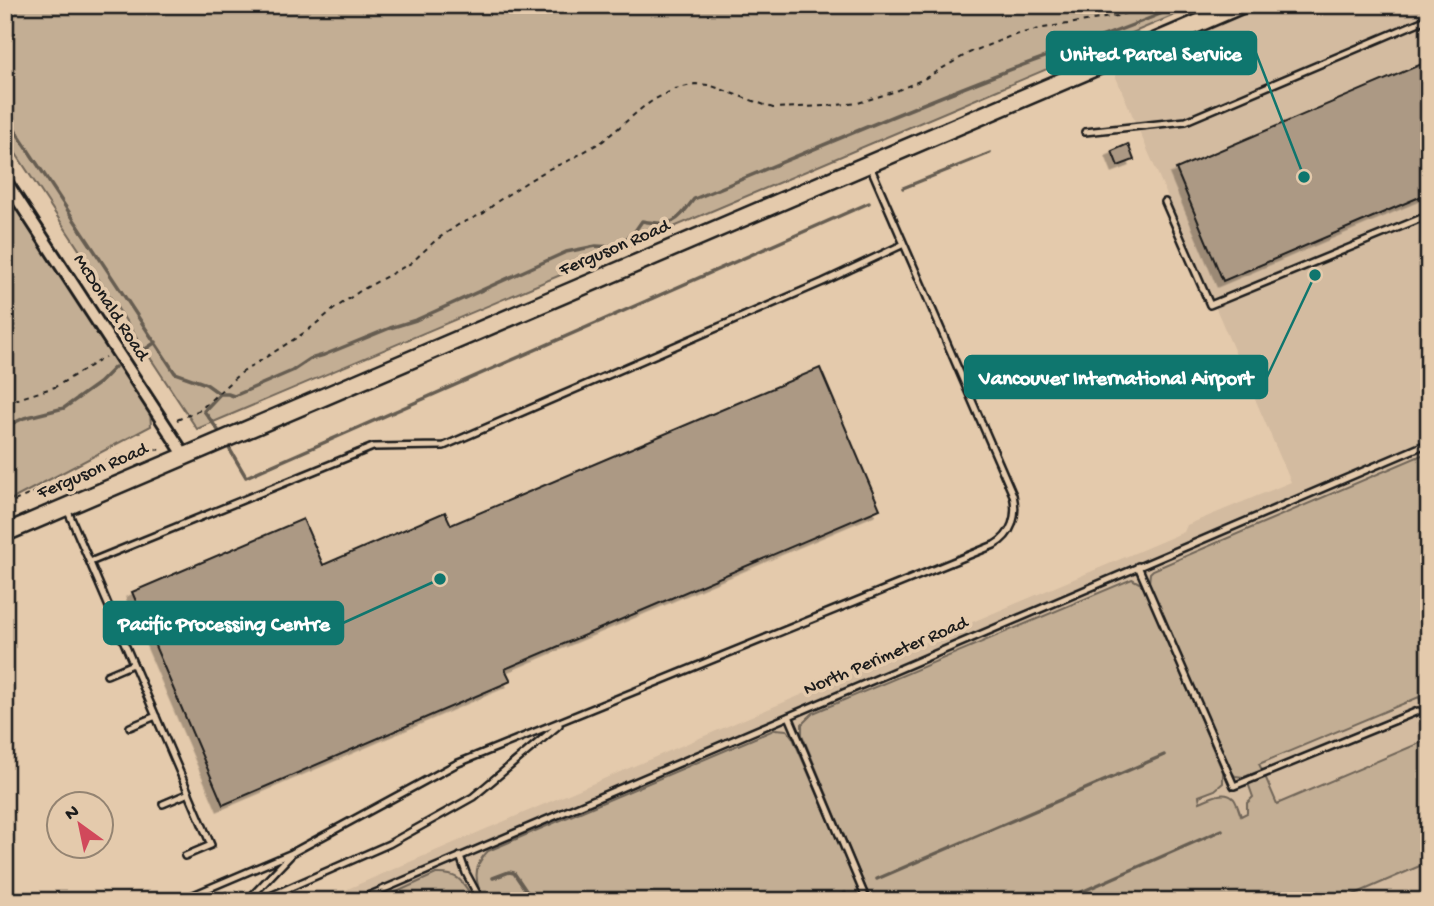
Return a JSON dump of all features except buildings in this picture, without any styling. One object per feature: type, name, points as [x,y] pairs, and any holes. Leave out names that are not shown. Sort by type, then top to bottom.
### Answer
[{"type":"street","name":"Ferguson Road","points":[[5,533],[1233,7]]},
{"type":"street","name":"McDonald Road","points":[[5,180],[185,456]]},
{"type":"lane","points":[[1085,132],[1186,121],[1429,18]]},
{"type":"lane","points":[[179,901],[292,853],[456,764],[1003,540],[1014,522],[1016,511],[1013,495],[869,163]]},
{"type":"lane","points":[[1166,202],[1210,305],[1429,215]]},
{"type":"lane","points":[[90,562],[373,447],[444,446],[904,244]]},
{"type":"lane","name":"North Perimeter Road","points":[[356,901],[1429,443]]},
{"type":"lane","points":[[66,507],[211,845],[185,856]]},
{"type":"lane","points":[[1138,566],[1234,786],[1418,711]]},
{"type":"lane","points":[[107,675],[134,664]]},
{"type":"lane","points":[[130,727],[156,716]]},
{"type":"lane","points":[[789,716],[867,901]]},
{"type":"lane","points":[[259,901],[389,844],[473,797],[565,720]]},
{"type":"lane","points":[[163,804],[189,793]]},
{"type":"lane","points":[[247,901],[292,853]]},
{"type":"lane","points":[[460,856],[481,901]]},
{"type":"path","points":[[167,428],[180,418],[200,410],[228,383],[307,331],[360,291],[411,263],[436,240],[458,225],[484,213],[530,180],[603,141],[642,108],[675,89],[695,84],[709,85],[774,108],[858,103],[924,79],[969,53],[1011,36],[1043,27],[1117,16],[1151,5]]},
{"type":"path","points":[[5,403],[55,387],[106,356]]},
{"type":"path","points":[[5,505],[116,457],[152,449],[163,451]]},
{"type":"shaded area","points":[[5,5],[1198,5],[197,429],[5,137]]},
{"type":"shaded area","points":[[1266,5],[1429,5],[1429,901],[320,901],[1184,532],[1187,525],[1291,482],[1112,68]]},
{"type":"shaded area","points":[[5,191],[150,410],[151,426],[5,503]]},
{"type":"shaded area","points":[[1429,452],[1429,719],[1419,697],[1259,764],[1262,770],[1244,777],[1235,776],[1229,769],[1149,583],[1150,573]]},
{"type":"shaded area","points":[[1132,579],[1143,585],[1223,772],[1223,783],[1215,790],[1199,796],[1200,802],[1217,795],[1230,796],[1241,816],[1247,813],[1247,803],[1253,797],[1248,783],[1265,776],[1277,804],[1429,739],[1429,862],[1339,901],[871,901],[802,735],[802,724],[813,713]]},
{"type":"shaded area","points":[[776,729],[787,730],[793,738],[864,901],[485,901],[476,875],[479,863],[488,851]]},
{"type":"shaded area","points":[[436,874],[456,877],[475,901],[377,901]]},
{"type":"waterway","points":[[220,394],[234,396],[292,371],[310,359],[416,320],[566,252],[596,246],[614,247],[633,234],[642,221],[673,221],[694,199],[949,93],[1181,5]]},
{"type":"waterway","points":[[5,115],[175,373],[206,384],[220,394],[204,411],[218,430]]},
{"type":"waterway","points":[[903,188],[990,153]]},
{"type":"waterway","points":[[229,448],[246,477],[869,203]]},
{"type":"waterway","points":[[141,352],[156,342]]},
{"type":"waterway","points":[[5,427],[24,418],[64,408],[99,383],[115,367]]},
{"type":"waterway","points":[[877,879],[1164,755]]},
{"type":"waterway","points":[[1061,901],[1222,830]]},
{"type":"waterway","points":[[493,878],[509,872],[514,873],[533,901]]},
{"type":"waterway","points":[[826,901],[845,893]]},
{"type":"waterway","points":[[442,901],[452,896]]},
{"type":"place","name":"United Parcel Service","points":[[1304,177]]},
{"type":"place","name":"Vancouver International Airport","points":[[1315,275]]},
{"type":"place","name":"Pacific Processing Centre","points":[[440,579]]}]
